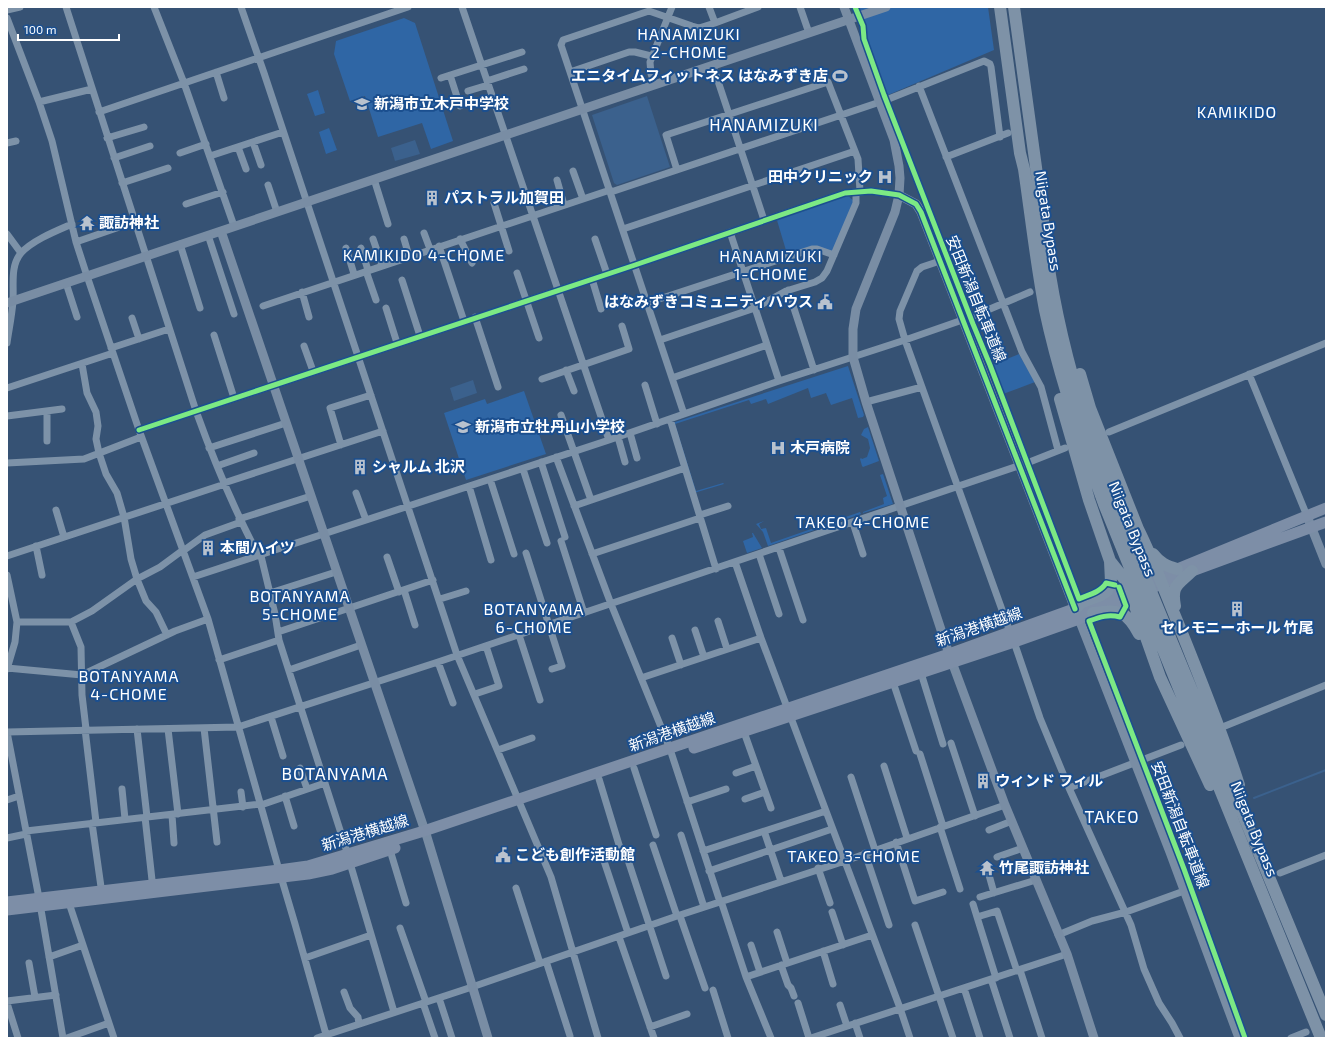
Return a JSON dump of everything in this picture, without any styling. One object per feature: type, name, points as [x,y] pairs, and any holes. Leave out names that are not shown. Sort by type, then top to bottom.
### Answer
[{"type":"highway","name":"Niigata Bypass","points":[[1000,7],[1020,153],[1024,169],[1045,309],[1068,397],[1086,454],[1109,503],[1179,674],[1320,1038]]},
{"type":"highway","name":"Niigata Bypass","points":[[1014,7],[1042,211],[1044,241],[1055,306],[1086,424],[1109,503]]},
{"type":"highway","points":[[1020,153],[1018,170],[1039,306],[1050,360],[1089,500],[1110,561],[1111,582],[1107,591],[1082,602],[1077,614]]},
{"type":"highway","points":[[1042,211],[1050,240],[1060,302],[1072,350],[1090,408],[1138,529],[1146,545],[1159,562],[1177,569]]},
{"type":"highway","points":[[1138,529],[1155,582],[1174,615],[1218,722],[1239,784],[1259,851]]},
{"type":"highway","points":[[1146,545],[1155,582]]},
{"type":"highway","points":[[1110,561],[1125,580],[1160,676]]},
{"type":"highway","points":[[1181,631],[1173,593],[1175,588],[1192,572]]},
{"type":"highway","points":[[1093,613],[1117,611],[1124,614],[1133,622],[1210,783],[1282,957],[1302,992]]},
{"type":"highway","name":"Niigata Bypass","points":[[1179,674],[1259,851],[1326,1015]]},
{"type":"main road","name":"新潟港横越線","points":[[1155,582],[1177,569],[1326,508]]},
{"type":"main road","name":"新潟港横越線","points":[[7,910],[40,902],[332,869],[349,859],[1012,637],[1077,614],[1155,582],[1192,572],[1326,522]]},
{"type":"main road","name":"新潟港横越線","points":[[1077,614],[1093,613],[1130,592]]},
{"type":"main road","name":"新潟港横越線","points":[[520,802],[634,768],[671,752],[744,732],[789,712],[921,673],[951,658]]},
{"type":"main road","name":"新潟港横越線","points":[[349,859],[390,850],[425,834]]},
{"type":"main road","name":"新潟港横越線","points":[[7,902],[69,903],[102,895]]},
{"type":"street","points":[[7,10],[20,7]]},
{"type":"street","points":[[66,7],[145,256],[209,448],[240,520],[260,556],[270,593],[279,640],[349,859],[394,1012]]},
{"type":"street","points":[[155,7],[184,83],[234,226]]},
{"type":"street","points":[[241,7],[458,655],[551,877],[598,1038]]},
{"type":"street","points":[[99,112],[408,7]]},
{"type":"street","points":[[462,7],[609,440]]},
{"type":"street","points":[[655,84],[650,67],[651,56],[672,7]]},
{"type":"street","points":[[709,7],[714,23]]},
{"type":"street","points":[[684,414],[611,191],[561,45],[563,40],[649,11],[695,28],[714,23],[758,7]]},
{"type":"street","points":[[800,7],[809,33]]},
{"type":"street","points":[[844,7],[894,140],[900,178],[900,195],[890,227],[856,309],[853,329],[853,357],[866,402],[951,658],[1012,821],[1066,954],[1094,1038]]},
{"type":"street","points":[[10,302],[505,134],[583,110],[655,84],[886,7]]},
{"type":"street","points":[[7,18],[52,141],[76,242],[112,351],[165,504],[208,620],[326,1036]]},
{"type":"street","points":[[441,78],[522,52]]},
{"type":"street","points":[[570,72],[629,52],[651,56]]},
{"type":"street","points":[[263,306],[501,225],[677,170],[880,102],[981,61],[987,61],[991,67],[1000,137]]},
{"type":"street","points":[[712,66],[764,220]]},
{"type":"street","points":[[468,91],[524,69]]},
{"type":"street","points":[[216,72],[224,98]]},
{"type":"street","points":[[450,75],[460,106]]},
{"type":"street","points":[[660,340],[755,308],[788,290],[815,282],[822,278],[834,255],[856,202],[858,192],[858,159],[828,82],[666,135],[677,170]]},
{"type":"street","points":[[63,1038],[40,902],[7,732],[86,729],[238,727],[301,708],[779,548],[1027,463],[1061,449],[1041,387],[1022,352],[919,86]]},
{"type":"street","points":[[39,102],[92,89]]},
{"type":"street","points":[[107,138],[144,127]]},
{"type":"street","points":[[210,156],[283,132]]},
{"type":"street","points":[[946,157],[1008,133]]},
{"type":"street","points":[[7,143],[16,141]]},
{"type":"street","points":[[253,142],[261,165]]},
{"type":"street","points":[[180,153],[206,144]]},
{"type":"street","points":[[114,158],[150,146]]},
{"type":"street","points":[[238,147],[246,169]]},
{"type":"street","points":[[623,229],[855,150]]},
{"type":"street","points":[[122,183],[168,168]]},
{"type":"street","points":[[573,171],[583,199]]},
{"type":"street","points":[[374,179],[388,224]]},
{"type":"street","points":[[557,180],[564,205]]},
{"type":"street","points":[[268,185],[277,212]]},
{"type":"street","points":[[7,463],[84,459],[140,433],[196,411],[357,356],[635,265],[764,220],[851,192],[871,191],[900,195],[916,204],[922,212],[962,320],[1020,465],[1135,763],[1239,1038]]},
{"type":"street","points":[[186,204],[222,192]]},
{"type":"street","points":[[494,203],[509,250]]},
{"type":"street","points":[[76,242],[134,222]]},
{"type":"street","points":[[7,343],[12,276],[21,253],[44,237],[72,224]]},
{"type":"street","points":[[220,231],[425,834],[488,1038]]},
{"type":"street","points":[[730,232],[779,381]]},
{"type":"street","points":[[424,233],[430,249]]},
{"type":"street","points":[[7,234],[21,253]]},
{"type":"street","points":[[208,235],[234,314]]},
{"type":"street","points":[[373,239],[382,265]]},
{"type":"street","points":[[404,239],[409,256]]},
{"type":"street","points":[[460,239],[472,262]]},
{"type":"street","points":[[595,239],[607,274]]},
{"type":"street","points":[[180,244],[200,308]]},
{"type":"street","points":[[440,246],[464,321]]},
{"type":"street","points":[[346,248],[354,274]]},
{"type":"street","points":[[361,248],[376,300]]},
{"type":"street","points":[[647,302],[812,249],[817,249],[834,255]]},
{"type":"street","points":[[940,261],[922,267],[917,271],[900,311],[899,319],[905,340],[1040,718],[1069,788],[1126,912],[1144,969],[1159,1003],[1180,1038]]},
{"type":"street","points":[[517,273],[540,338]]},
{"type":"street","points":[[592,279],[601,309]]},
{"type":"street","points":[[402,280],[420,336]]},
{"type":"street","points":[[66,283],[78,317]]},
{"type":"street","points":[[788,290],[814,370]]},
{"type":"street","points":[[302,292],[309,317]]},
{"type":"street","points":[[193,578],[574,452],[779,381],[905,340],[962,320],[1002,302],[1030,292]]},
{"type":"street","points":[[386,308],[397,343]]},
{"type":"street","points":[[475,317],[498,387]]},
{"type":"street","points":[[132,318],[139,339]]},
{"type":"street","points":[[542,379],[629,349],[622,326]]},
{"type":"street","points":[[7,388],[82,364],[139,339],[169,329]]},
{"type":"street","points":[[214,335],[234,398]]},
{"type":"street","points":[[1109,432],[1326,343]]},
{"type":"street","points":[[672,378],[767,345]]},
{"type":"street","points":[[304,346],[313,371]]},
{"type":"street","points":[[82,364],[87,393],[96,412],[98,426],[96,439],[99,453],[106,474],[117,493],[124,517],[131,559],[137,579],[146,601],[156,612],[167,635]]},
{"type":"street","points":[[566,370],[574,391]]},
{"type":"street","points":[[1249,374],[1326,564]]},
{"type":"street","points":[[645,386],[657,424]]},
{"type":"street","points":[[866,402],[922,387]]},
{"type":"street","points":[[341,445],[330,408],[370,395]]},
{"type":"street","points":[[7,416],[62,409]]},
{"type":"street","points":[[47,411],[47,441]]},
{"type":"street","points":[[561,415],[591,500]]},
{"type":"street","points":[[670,419],[716,568]]},
{"type":"street","points":[[209,448],[286,423]]},
{"type":"street","points":[[7,556],[383,431]]},
{"type":"street","points":[[630,433],[637,458]]},
{"type":"street","points":[[618,437],[625,462]]},
{"type":"street","points":[[217,466],[254,453]]},
{"type":"street","points":[[556,457],[610,604],[671,752],[709,871],[746,977],[771,1038]]},
{"type":"street","points":[[541,462],[584,613]]},
{"type":"street","points":[[574,506],[685,468]]},
{"type":"street","points":[[523,469],[547,543]]},
{"type":"street","points":[[490,479],[514,554]]},
{"type":"street","points":[[469,486],[491,560]]},
{"type":"street","points":[[356,493],[366,520]]},
{"type":"street","points":[[17,622],[71,622],[92,611],[137,579],[160,567],[205,535],[240,520],[311,496]]},
{"type":"street","points":[[592,554],[728,506]]},
{"type":"street","points":[[56,510],[64,537]]},
{"type":"street","points":[[853,523],[863,554]]},
{"type":"street","points":[[36,546],[42,575]]},
{"type":"street","points":[[779,548],[803,620]]},
{"type":"street","points":[[526,553],[562,666],[552,669]]},
{"type":"street","points":[[758,554],[779,614]]},
{"type":"street","points":[[387,557],[415,625]]},
{"type":"street","points":[[735,562],[761,638],[910,1038]]},
{"type":"street","points":[[270,593],[336,572]]},
{"type":"street","points":[[7,575],[17,622],[15,642],[7,669],[82,675],[167,635],[208,620]]},
{"type":"street","points":[[278,632],[433,580]]},
{"type":"street","points":[[440,599],[466,591]]},
{"type":"street","points":[[718,621],[728,649]]},
{"type":"street","points":[[71,622],[81,647],[82,695],[102,895]]},
{"type":"street","points":[[695,630],[704,657]]},
{"type":"street","points":[[519,635],[540,700]]},
{"type":"street","points":[[672,638],[681,665]]},
{"type":"street","points":[[641,678],[761,638]]},
{"type":"street","points":[[219,660],[279,640]]},
{"type":"street","points":[[289,670],[361,646]]},
{"type":"street","points":[[475,694],[500,686],[486,646]]},
{"type":"street","points":[[438,662],[453,703]]},
{"type":"street","points":[[921,673],[943,744]]},
{"type":"street","points":[[893,682],[918,752],[960,888]]},
{"type":"street","points":[[1225,726],[1326,685]]},
{"type":"street","points":[[271,717],[284,756]]},
{"type":"street","points":[[168,728],[175,814],[174,842]]},
{"type":"street","points":[[204,728],[217,842]]},
{"type":"street","points":[[137,729],[153,889]]},
{"type":"street","points":[[744,732],[771,808]]},
{"type":"street","points":[[498,750],[532,738]]},
{"type":"street","points":[[951,743],[975,816]]},
{"type":"street","points":[[1069,788],[1181,745]]},
{"type":"street","points":[[736,773],[756,766]]},
{"type":"street","points":[[884,766],[907,838]]},
{"type":"street","points":[[300,768],[307,789]]},
{"type":"street","points":[[634,768],[656,835]]},
{"type":"street","points":[[851,777],[875,850]]},
{"type":"street","points":[[599,779],[620,848]]},
{"type":"street","points":[[7,838],[26,832],[94,823],[260,805],[325,783]]},
{"type":"street","points":[[122,789],[125,819]]},
{"type":"street","points":[[687,802],[726,789]]},
{"type":"street","points":[[241,792],[243,807]]},
{"type":"street","points":[[745,798],[765,792]]},
{"type":"street","points":[[7,800],[19,796]]},
{"type":"street","points":[[285,796],[294,826]]},
{"type":"street","points":[[317,1038],[472,987],[818,868],[845,861],[907,838],[1006,805]]},
{"type":"street","points":[[703,851],[826,811]]},
{"type":"street","points":[[989,830],[1012,821]]},
{"type":"street","points":[[709,871],[832,828]]},
{"type":"street","points":[[764,831],[782,881]]},
{"type":"street","points":[[681,835],[704,907]]},
{"type":"street","points":[[896,842],[915,901],[943,892]]},
{"type":"street","points":[[653,845],[705,988]]},
{"type":"street","points":[[996,857],[1023,848]]},
{"type":"street","points":[[390,850],[406,903]]},
{"type":"street","points":[[865,853],[889,925]]},
{"type":"street","points":[[626,854],[666,976]]},
{"type":"street","points":[[1280,873],[1326,855]]},
{"type":"street","points":[[604,861],[628,933]]},
{"type":"street","points":[[818,868],[830,903]]},
{"type":"street","points":[[989,875],[994,893]]},
{"type":"street","points":[[980,897],[1036,880]]},
{"type":"street","points":[[516,888],[570,1036]]},
{"type":"street","points":[[1058,935],[1092,921],[1126,912],[1184,891]]},
{"type":"street","points":[[69,903],[114,1038]]},
{"type":"street","points":[[972,904],[977,917],[1010,1038]]},
{"type":"street","points":[[977,917],[997,911],[1042,1038]]},
{"type":"street","points":[[832,912],[843,945]]},
{"type":"street","points":[[915,925],[953,1038]]},
{"type":"street","points":[[400,928],[435,1038]]},
{"type":"street","points":[[777,932],[788,985],[796,999],[810,1038],[1066,954]]},
{"type":"street","points":[[305,958],[371,935]]},
{"type":"street","points":[[746,977],[872,935]]},
{"type":"street","points":[[619,937],[653,1038]]},
{"type":"street","points":[[49,957],[83,945]]},
{"type":"street","points":[[751,945],[760,972]]},
{"type":"street","points":[[823,951],[833,984]]},
{"type":"street","points":[[29,962],[35,997]]},
{"type":"street","points":[[964,988],[980,1038]]},
{"type":"street","points":[[713,990],[728,1038]]},
{"type":"street","points":[[344,992],[350,1008],[358,1017],[359,1024]]},
{"type":"street","points":[[18,1038],[11,1026],[7,1002],[56,994]]},
{"type":"street","points":[[439,998],[452,1038]]},
{"type":"street","points":[[840,1005],[847,1026]]},
{"type":"street","points":[[650,1027],[687,1014]]},
{"type":"street","points":[[67,1038],[109,1023]]},
{"type":"street","points":[[855,1024],[860,1038]]},
{"type":"street","points":[[1292,1038],[1306,1032]]},
{"type":"shaded area","points":[[854,7],[988,7],[994,50],[888,95]]},
{"type":"shaded area","points":[[404,18],[415,23],[453,141],[431,149],[422,123],[378,137],[365,96],[350,101],[334,54],[336,41]]},
{"type":"shaded area","points":[[318,90],[325,113],[315,116],[307,94]]},
{"type":"shaded area","points":[[647,96],[670,167],[617,185],[614,183],[592,115]]},
{"type":"shaded area","points":[[329,128],[337,150],[326,154],[319,132]]},
{"type":"shaded area","points":[[415,140],[420,154],[395,161],[391,148]]},
{"type":"shaded area","points":[[845,193],[856,203],[834,255],[817,249],[788,257],[776,217]]},
{"type":"shaded area","points":[[1019,354],[1035,382],[1003,394],[992,365]]},
{"type":"shaded area","points":[[848,366],[864,415],[863,417],[858,418],[852,398],[831,405],[826,393],[811,398],[808,388],[768,404],[766,399],[751,404],[749,400],[675,424],[696,491],[723,483],[724,484],[694,493],[672,423]]},
{"type":"shaded area","points":[[473,380],[477,393],[454,401],[450,388]]},
{"type":"shaded area","points":[[524,391],[546,454],[466,480],[444,413],[485,399],[487,404]]},
{"type":"shaded area","points":[[868,427],[879,461],[863,467],[860,459],[867,457],[870,448],[868,439],[861,435],[864,429]]},
{"type":"shaded area","points":[[883,474],[893,504],[863,513],[884,504],[883,498],[887,496],[880,475]]},
{"type":"shaded area","points":[[860,512],[861,514],[768,546],[763,532],[756,524],[764,521],[759,524],[761,529],[766,528],[771,543]]},
{"type":"shaded area","points":[[752,533],[762,548],[747,553],[743,541],[753,537]]},
{"type":"waterway","points":[[1254,798],[1326,770]]},
{"type":"cycle path","name":"安田新潟自転車道線","points":[[855,7],[863,26],[864,39],[884,95],[990,365],[1079,599],[1098,591],[1106,583],[1115,585]]},
{"type":"cycle path","points":[[139,430],[635,265],[845,193],[871,191],[899,195],[916,204],[921,212],[1075,609]]},
{"type":"cycle path","name":"安田新潟自転車道線","points":[[1119,587],[1126,606],[1120,617],[1100,617],[1089,621],[1184,869],[1245,1038]]},
{"type":"place","name":"エニタイムフィットネス はなみずき店","points":[[840,76]]},
{"type":"place","name":"新潟市立木戸中学校","points":[[362,104]]},
{"type":"place","name":"田中クリニック","points":[[885,177]]},
{"type":"place","name":"パストラル加賀田","points":[[432,198]]},
{"type":"place","name":"諏訪神社","points":[[87,223]]},
{"type":"place","name":"はなみずきコミュニティハウス","points":[[825,302]]},
{"type":"place","name":"新潟市立牡丹山小学校","points":[[463,427]]},
{"type":"place","name":"木戸病院","points":[[778,448]]},
{"type":"place","name":"シャルム 北沢","points":[[360,467]]},
{"type":"place","name":"本間ハイツ","points":[[208,548]]},
{"type":"place","name":"セレモニーホール 竹尾","points":[[1237,609]]},
{"type":"place","name":"ウィンド フィル","points":[[983,781]]},
{"type":"place","name":"こども創作活動館","points":[[503,855]]},
{"type":"place","name":"竹尾諏訪神社","points":[[987,868]]},
{"type":"district","name":"HANAMIZUKI 2-CHOME","points":[[689,43]]},
{"type":"district","name":"KAMIKIDO","points":[[1237,112]]},
{"type":"district","name":"HANAMIZUKI","points":[[764,125]]},
{"type":"district","name":"KAMIKIDO 4-CHOME","points":[[424,255]]},
{"type":"district","name":"HANAMIZUKI 1-CHOME","points":[[771,265]]},
{"type":"district","name":"TAKEO 4-CHOME","points":[[863,522]]},
{"type":"district","name":"BOTANYAMA 5-CHOME","points":[[300,605]]},
{"type":"district","name":"BOTANYAMA 6-CHOME","points":[[534,618]]},
{"type":"district","name":"BOTANYAMA 4-CHOME","points":[[129,685]]},
{"type":"district","name":"BOTANYAMA","points":[[335,774]]},
{"type":"district","name":"TAKEO","points":[[1112,817]]},
{"type":"district","name":"TAKEO 3-CHOME","points":[[854,856]]}]
